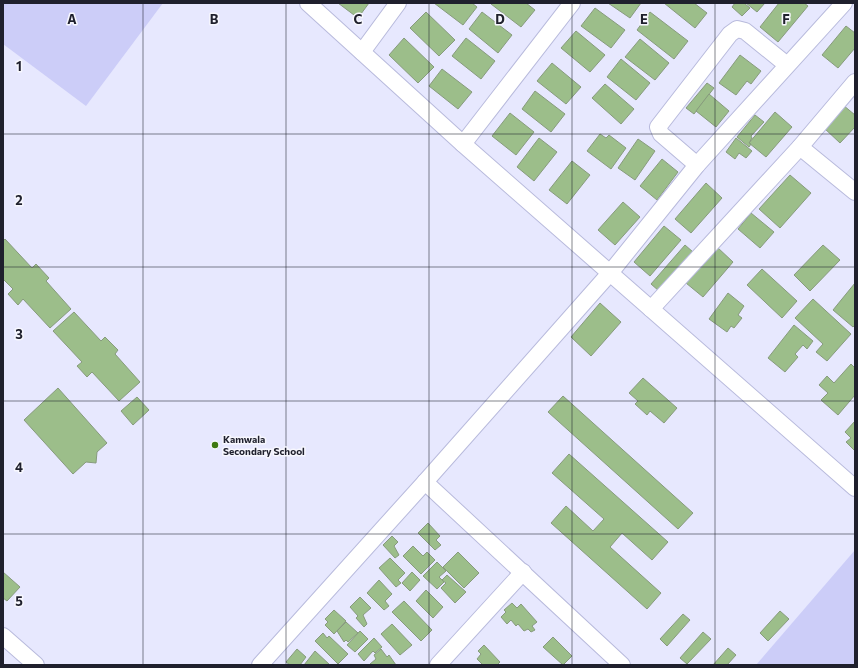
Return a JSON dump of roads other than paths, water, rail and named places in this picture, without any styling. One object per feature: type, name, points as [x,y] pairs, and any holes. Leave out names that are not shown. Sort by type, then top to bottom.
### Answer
[{"type":"street","points":[[308,3],[463,144],[855,488]]},
{"type":"street","points":[[362,52],[398,3]]},
{"type":"street","points":[[463,144],[572,3]]},
{"type":"street","points":[[260,665],[610,273],[697,165],[844,3]]},
{"type":"street","points":[[697,165],[661,134],[658,127],[730,34],[737,29],[745,31],[787,66]]},
{"type":"street","points":[[651,309],[800,147],[855,82]]},
{"type":"street","points":[[800,147],[855,192]]},
{"type":"street","points":[[425,482],[523,572],[616,663]]},
{"type":"street","points":[[438,665],[523,572]]},
{"type":"street","points":[[3,636],[36,665]]},
{"type":"place","name":"Kamwala Secondary School","points":[[215,445]]}]
